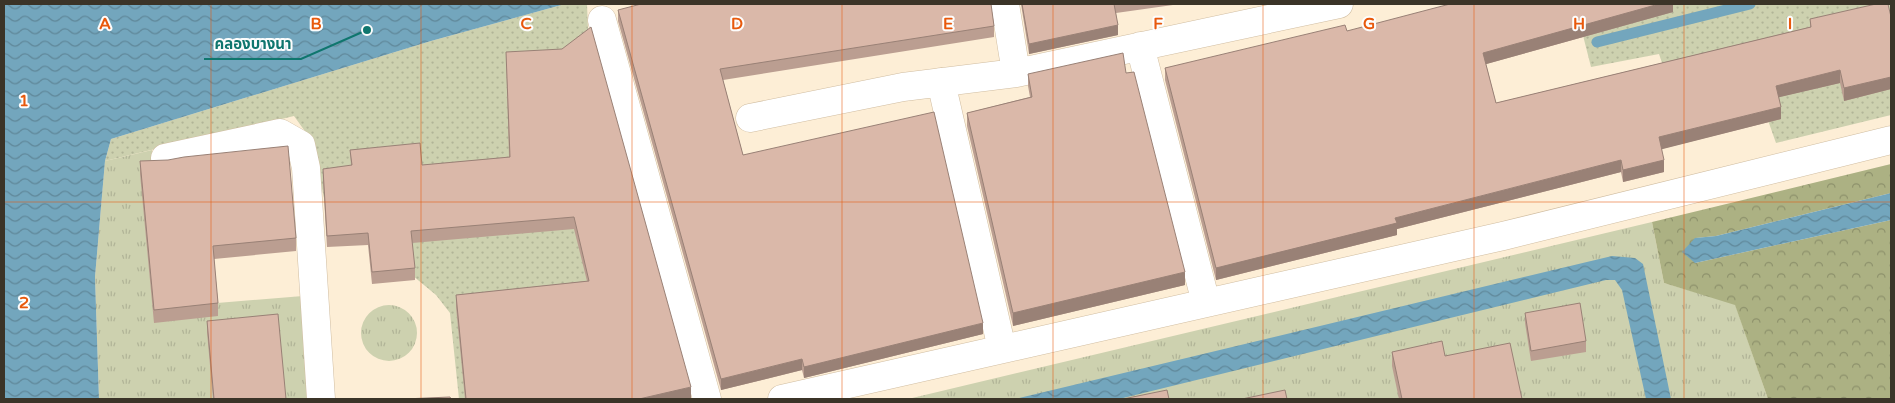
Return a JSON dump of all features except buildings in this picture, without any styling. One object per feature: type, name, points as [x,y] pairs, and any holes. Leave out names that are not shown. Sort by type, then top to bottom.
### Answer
[{"type":"street","points":[[1005,4],[1016,74]]},
{"type":"street","points":[[750,118],[903,87],[1016,74],[1339,4]]},
{"type":"street","points":[[602,20],[707,399]]},
{"type":"street","points":[[1140,46],[1206,303]]},
{"type":"street","points":[[941,82],[1002,349]]},
{"type":"street","points":[[165,158],[280,133],[301,145],[306,168],[321,399]]},
{"type":"street","points":[[782,399],[1503,236],[1891,140]]},
{"type":"green space","points":[[565,4],[587,4],[588,30],[654,399],[459,399],[450,313],[436,295],[325,203],[312,141],[294,116],[105,161],[111,139],[431,41]]},
{"type":"green space","points":[[1575,4],[1891,4],[1891,115],[1776,143],[1764,109],[1684,128],[1659,54],[1591,67]]},
{"type":"green space","points":[[152,150],[169,307],[303,296],[310,399],[99,399],[95,277],[105,161]]},
{"type":"green space","points":[[1891,164],[1891,193],[1716,236],[1696,238],[1695,263],[1891,220],[1891,399],[1768,399],[1735,305],[1664,283],[1652,222]]},
{"type":"green space","points":[[1652,222],[1664,283],[1735,304],[1768,399],[908,399]]},
{"type":"green space","points":[[383,305],[395,305],[405,309],[413,317],[417,333],[413,349],[405,357],[395,361],[383,361],[373,357],[365,349],[361,339],[361,327],[365,317],[373,309]]},
{"type":"water","points":[[4,4],[565,4],[431,41],[111,139],[105,161],[95,277],[99,399],[4,399]]},
{"type":"water","points":[[1891,193],[1891,220],[1695,263],[1682,252],[1695,238],[1716,236]]},
{"type":"water","points":[[1612,256],[1635,258],[1643,264],[1671,399],[1646,399],[1622,290],[1615,280],[1606,280],[1119,399],[1015,399]]},
{"type":"waterway","points":[[1597,42],[1750,4]]},
{"type":"place","name":"คลองบางนา","points":[[367,30]]}]
